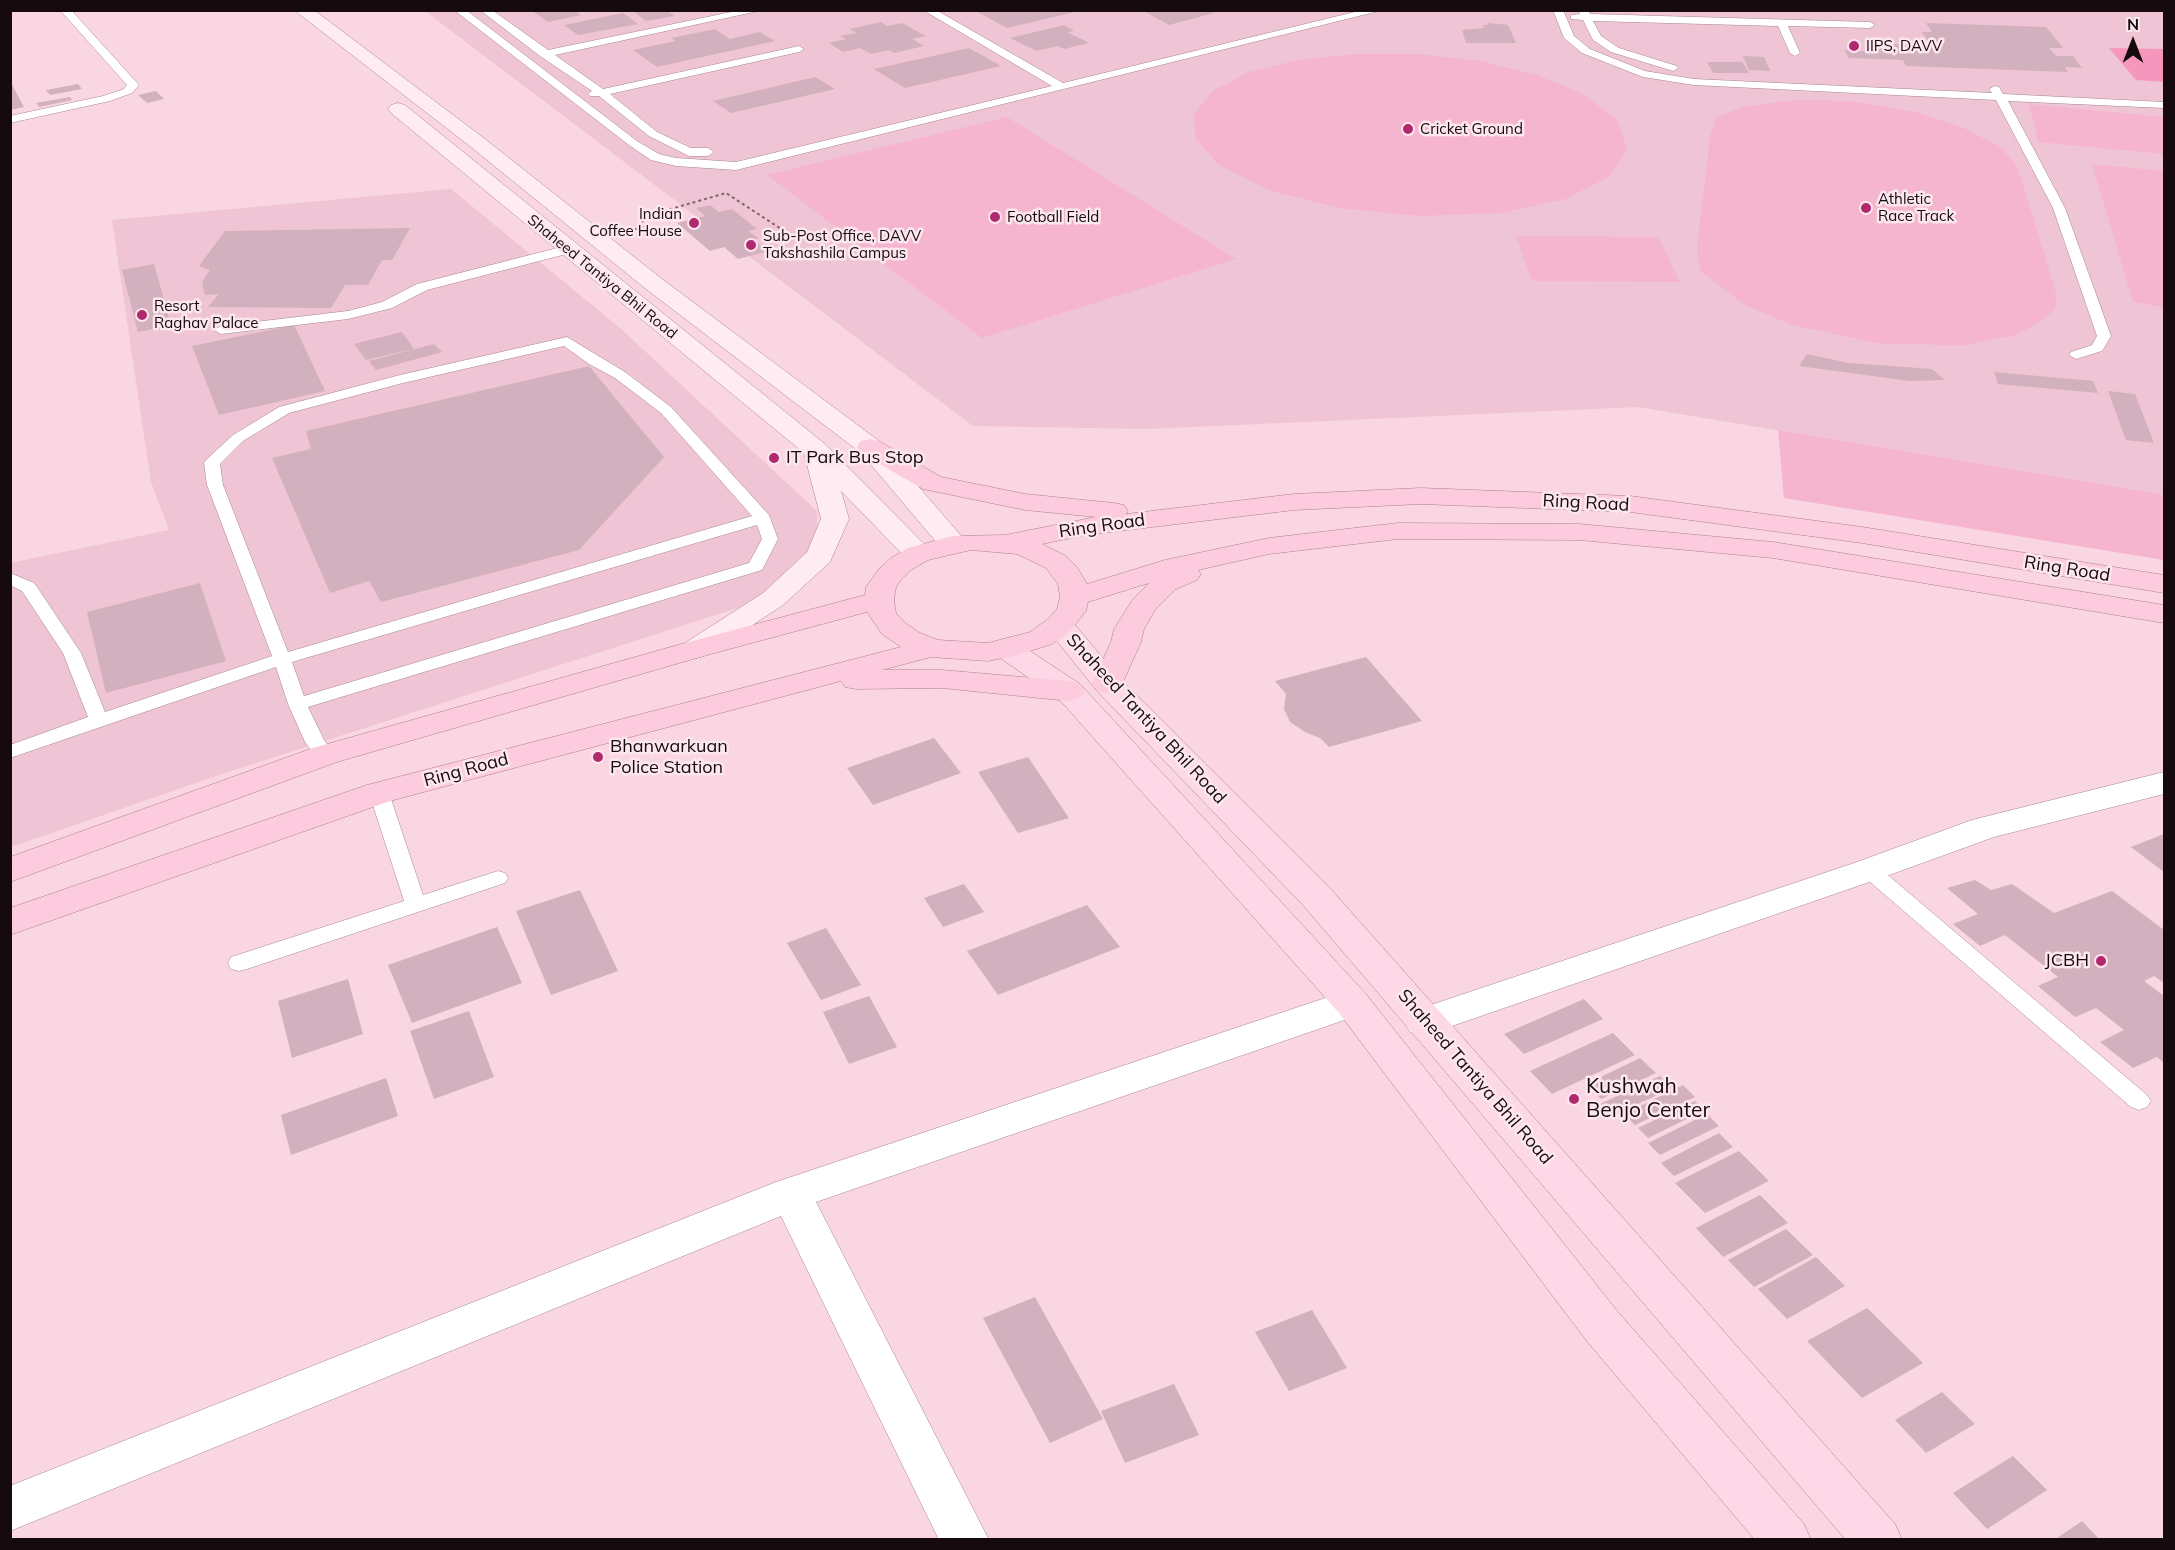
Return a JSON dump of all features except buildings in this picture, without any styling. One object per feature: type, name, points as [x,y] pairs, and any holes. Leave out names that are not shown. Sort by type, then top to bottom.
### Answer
[{"type":"highway","points":[[870,447],[933,483],[1025,502],[1173,517]]},
{"type":"highway","name":"Ring Road","points":[[1005,543],[1086,527],[1294,502],[1420,496],[1630,504],[1862,535],[2164,585]]},
{"type":"highway","name":"Ring Road","points":[[1067,611],[1175,566],[1269,546],[1398,531],[1579,532],[1773,550],[2164,614]]},
{"type":"highway","points":[[1108,684],[1126,642],[1129,629],[1143,605],[1166,583],[1197,570],[1266,554],[1348,544],[1579,532]]},
{"type":"highway","points":[[1005,543],[1025,547],[1056,562],[1067,573],[1073,584],[1067,611],[1041,638],[1007,649],[968,653],[931,648],[909,639],[892,628],[882,615],[879,600],[881,587],[889,575],[901,564],[918,554],[953,544],[1005,543]]},
{"type":"highway","points":[[10,870],[325,755],[696,649],[879,600]]},
{"type":"highway","name":"Ring Road","points":[[10,922],[379,794],[931,648]]},
{"type":"highway","points":[[789,684],[873,679],[942,679],[1069,691]]},
{"type":"main road","name":"Shaheed Tantiya Bhil Road","points":[[277,10],[816,450],[918,554]]},
{"type":"main road","points":[[302,10],[478,143],[654,284],[870,447],[953,544]]},
{"type":"main road","points":[[569,249],[599,239]]},
{"type":"main road","points":[[696,649],[773,599],[820,556],[835,519],[816,450]]},
{"type":"main road","name":"Shaheed Tantiya Bhil Road","points":[[1067,611],[1108,684],[1314,896],[1878,1539]]},
{"type":"main road","name":"Shaheed Tantiya Bhil Road","points":[[1007,649],[1069,691],[1352,1003],[1602,1326],[1787,1539]]},
{"type":"street","points":[[1423,1022],[1869,870],[1984,828],[2163,784]]},
{"type":"street","points":[[10,1509],[791,1194],[1352,1003]]},
{"type":"street","points":[[791,1194],[964,1539]]},
{"type":"lane","points":[[10,120],[106,99],[128,91],[133,85],[65,10]]},
{"type":"lane","points":[[459,10],[633,143],[655,157],[676,162],[736,166],[1378,10]]},
{"type":"lane","points":[[485,10],[544,54],[601,92],[654,134],[689,152],[723,153]]},
{"type":"lane","points":[[544,54],[758,10]]},
{"type":"lane","points":[[928,10],[1062,87]]},
{"type":"lane","points":[[744,151],[1338,10]]},
{"type":"lane","points":[[1870,25],[1782,24],[1559,14],[1569,38],[1586,51],[1643,74],[1728,85],[2164,96]]},
{"type":"lane","points":[[1584,14],[1596,38],[1614,50],[1687,72],[2164,105]]},
{"type":"lane","points":[[1782,24],[1795,53]]},
{"type":"lane","points":[[577,98],[799,49]]},
{"type":"lane","points":[[1997,93],[2059,208],[2104,336],[2097,348],[2076,355]]},
{"type":"lane","points":[[221,330],[348,315],[387,305],[422,287],[569,249]]},
{"type":"lane","points":[[297,704],[756,566],[770,539],[763,518],[666,410],[620,375],[594,361],[567,341],[400,379],[284,410],[238,438],[212,463],[216,485],[297,704],[315,742],[325,755]]},
{"type":"lane","points":[[10,752],[282,659],[763,518]]},
{"type":"lane","points":[[10,578],[28,587],[72,653],[99,720]]},
{"type":"lane","points":[[379,794],[415,904]]},
{"type":"lane","points":[[1869,870],[2139,1101]]},
{"type":"lane","points":[[239,963],[498,878]]},
{"type":"path","points":[[599,239],[646,226],[640,218],[726,193],[792,236]]},
{"type":"shaded area","points":[[425,11],[2164,11],[2164,495],[1638,407],[1148,429],[973,426]]},
{"type":"shaded area","points":[[2109,48],[2164,49],[2164,82],[2136,80]]},
{"type":"shaded area","name":"Cricket Ground","points":[[1356,54],[1418,54],[1480,61],[1537,75],[1583,94],[1617,120],[1627,149],[1610,176],[1566,199],[1500,213],[1420,216],[1339,208],[1269,190],[1219,165],[1196,139],[1194,114],[1213,91],[1249,72],[1298,60]]},
{"type":"shaded area","name":"Athletic Race Track","points":[[1793,100],[1850,101],[1915,112],[1962,127],[2001,147],[2018,168],[2056,293],[2055,309],[2041,321],[2016,335],[1965,345],[1882,344],[1792,325],[1745,305],[1700,271],[1697,249],[1710,137],[1716,117],[1744,107]]},
{"type":"shaded area","points":[[2029,104],[2164,117],[2164,154],[2038,142]]},
{"type":"shaded area","name":"Football Field","points":[[1007,117],[1236,259],[982,338],[767,175]]},
{"type":"shaded area","points":[[2092,164],[2164,171],[2164,307],[2133,302]]},
{"type":"shaded area","points":[[451,189],[620,328],[817,511],[818,550],[796,589],[219,775],[11,847],[10,563],[169,530],[151,482],[112,220]]},
{"type":"shaded area","points":[[1516,236],[1658,237],[1680,282],[1532,281]]},
{"type":"shaded area","points":[[1778,430],[2164,495],[2164,560],[1784,498]]},
{"type":"place","name":"IIPS, DAVV","points":[[1854,46]]},
{"type":"place","name":"Cricket Ground","points":[[1408,129]]},
{"type":"place","name":"Athletic Race Track","points":[[1866,208]]},
{"type":"place","name":"Football Field","points":[[995,217]]},
{"type":"place","name":"Indian Coffee House","points":[[694,223]]},
{"type":"place","name":"Sub-Post Office, DAVV Takshashila Campus","points":[[751,245]]},
{"type":"place","name":"Resort Raghav Palace","points":[[142,315]]},
{"type":"place","name":"IT Park Bus Stop","points":[[774,458]]},
{"type":"place","name":"Bhanwarkuan Police Station","points":[[598,757]]},
{"type":"place","name":"JCBH","points":[[2101,961]]},
{"type":"place","name":"Kushwah Benjo Center","points":[[1574,1099]]}]
